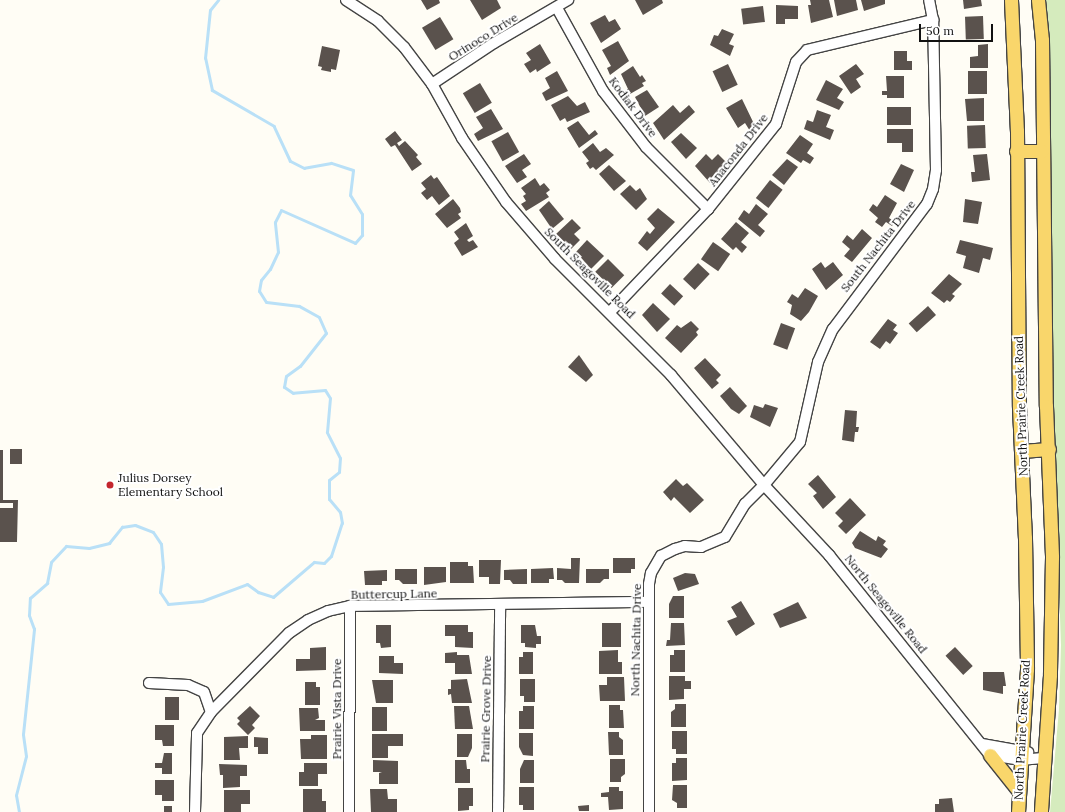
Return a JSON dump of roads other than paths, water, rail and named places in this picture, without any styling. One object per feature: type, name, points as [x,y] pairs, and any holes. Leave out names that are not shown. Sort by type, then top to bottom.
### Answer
[{"type":"main road","name":"North Prairie Creek Road","points":[[1011,0],[1016,151],[1021,451],[1027,662],[1021,755],[1017,789],[1018,812]]},
{"type":"main road","name":"North Prairie Creek Road","points":[[1038,0],[1042,40],[1042,151],[1052,557],[1050,667],[1043,758],[1041,812]]},
{"type":"main road","points":[[1016,151],[1042,151]]},
{"type":"main road","points":[[1021,451],[1049,450]]},
{"type":"main road","points":[[990,756],[1017,789]]},
{"type":"street","name":"South Seagoville Road","points":[[346,0],[378,21],[404,46],[432,84],[462,138],[506,202],[555,259],[610,312],[671,375],[764,486]]},
{"type":"street","name":"Orinoco Drive","points":[[432,84],[494,43],[557,8],[568,0]]},
{"type":"street","name":"South Nachita Drive","points":[[764,486],[800,442],[818,362],[833,329],[927,204],[933,189],[936,170],[933,20],[929,0]]},
{"type":"street","name":"Kodiak Drive","points":[[557,8],[603,91],[646,147],[708,209]]},
{"type":"street","name":"Anaconda Drive","points":[[610,312],[708,209],[776,124],[796,62],[807,50],[933,20]]},
{"type":"street","name":"North Nachita Drive","points":[[649,812],[649,602],[651,573],[661,556],[680,548],[701,547],[725,537],[745,504],[764,486]]},
{"type":"street","name":"North Seagoville Road","points":[[764,486],[829,555],[982,744],[990,756]]},
{"type":"street","name":"Buttercup Lane","points":[[195,812],[197,733],[210,712],[289,633],[321,614],[350,606],[500,606],[649,602]]},
{"type":"street","name":"Prairie Vista Drive","points":[[349,812],[350,606]]},
{"type":"street","name":"Prairie Grove Drive","points":[[498,812],[500,606]]},
{"type":"street","points":[[149,683],[188,685],[204,692],[210,712]]},
{"type":"street","points":[[982,744],[1021,755],[1043,758]]},
{"type":"street","points":[[990,756],[1021,755]]},
{"type":"waterway","points":[[19,812],[16,795],[26,756],[23,734],[34,629],[29,615],[30,598],[47,583],[51,562],[66,546],[89,548],[109,543],[122,527],[135,525],[153,532],[161,544],[163,567],[160,592],[168,604],[202,601],[247,584],[258,592],[273,597],[314,562],[324,563],[331,556],[342,523],[340,512],[329,499],[329,480],[339,472],[340,458],[327,432],[330,398],[325,390],[293,393],[284,387],[286,376],[300,366],[326,333],[319,317],[299,306],[266,302],[259,291],[261,280],[270,269],[278,252],[275,222],[281,210],[355,243],[362,235],[362,214],[350,195],[353,170],[331,163],[304,168],[290,161],[274,126],[212,90],[205,58],[210,10],[218,0]]},
{"type":"place","name":"Julius Dorsey Elementary School","points":[[110,485]]}]
